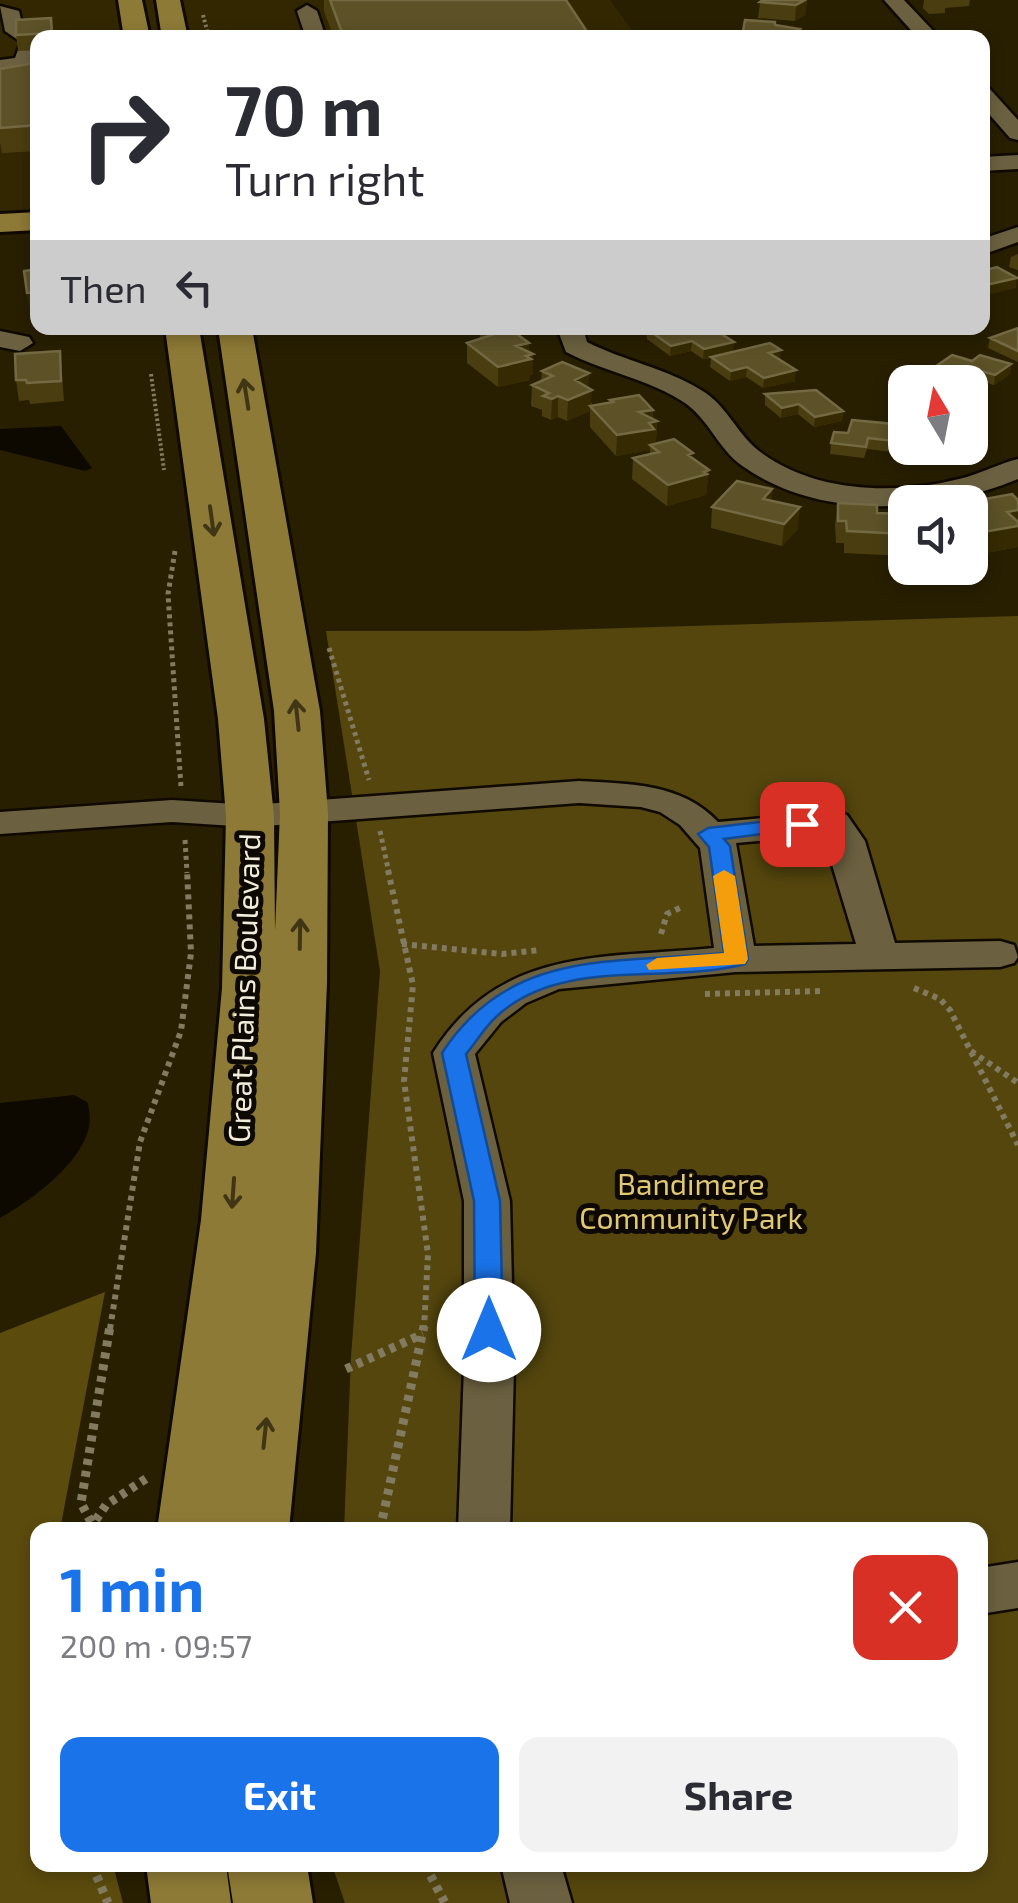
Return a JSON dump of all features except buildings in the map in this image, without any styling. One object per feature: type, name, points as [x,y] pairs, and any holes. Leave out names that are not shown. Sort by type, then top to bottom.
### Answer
[{"type":"main road","points":[[130,0],[135,30]]},
{"type":"main road","points":[[168,0],[174,30]]},
{"type":"main road","points":[[0,223],[30,221]]},
{"type":"main road","name":"Great Plains Boulevard","points":[[183,335],[241,719],[277,814],[300,983],[285,1253],[255,1522]]},
{"type":"main road","name":"Great Plains Boulevard","points":[[193,1522],[231,1220],[249,988],[297,711],[236,335]]},
{"type":"main road","points":[[187,1872],[191,1903]]},
{"type":"main road","points":[[269,1872],[274,1903]]},
{"type":"street","points":[[892,0],[922,30]]},
{"type":"street","points":[[307,11],[313,30]]},
{"type":"street","points":[[990,101],[1018,133]]},
{"type":"street","points":[[990,164],[1018,162]]},
{"type":"street","points":[[990,245],[1018,234]]},
{"type":"street","points":[[572,335],[575,346],[600,361],[665,384],[706,406],[746,455],[780,477],[840,493],[901,496],[949,493],[1018,468]]},
{"type":"street","points":[[0,823],[183,811],[277,814],[611,792],[673,804],[720,846],[736,959]]},
{"type":"street","points":[[708,834],[834,823],[846,842],[890,971]]},
{"type":"street","points":[[484,1522],[489,1367],[487,1201],[454,1053],[486,1012],[512,994],[552,977],[662,945],[736,959],[890,971],[1000,954]]},
{"type":"street","points":[[988,1590],[1018,1585]]},
{"type":"street","points":[[533,1872],[540,1903]]},
{"type":"path","points":[[151,360],[164,473]]},
{"type":"path","points":[[88,1522],[81,1503],[140,1142],[181,1032],[191,953],[168,594],[176,538]]},
{"type":"path","points":[[329,645],[375,807],[413,984],[404,1081],[428,1254],[424,1333],[382,1522]]},
{"type":"path","points":[[684,906],[667,914],[662,945],[675,983],[685,992],[737,995],[829,990]]},
{"type":"path","points":[[402,944],[502,954],[558,948]]},
{"type":"path","points":[[890,971],[940,999],[950,1010],[1018,1145]]},
{"type":"path","points":[[970,1050],[1018,1083]]},
{"type":"path","points":[[346,1369],[424,1333]]},
{"type":"path","points":[[93,1522],[110,1502],[151,1475]]},
{"type":"path","points":[[95,1872],[108,1903]]},
{"type":"path","points":[[428,1872],[444,1903]]},
{"type":"shaded area","points":[[0,0],[610,0],[632,30],[30,30],[30,221],[0,223]]},
{"type":"shaded area","points":[[61,426],[92,468],[85,471],[0,450],[0,429]]},
{"type":"shaded area","points":[[74,1095],[87,1102],[90,1119],[77,1154],[48,1185],[0,1218],[0,1103]]},
{"type":"shaded area","points":[[105,1292],[62,1522],[30,1522],[30,1872],[115,1872],[123,1903],[0,1903],[0,1333]]},
{"type":"green space","name":"Bandimere Community Park","points":[[1018,616],[1018,1903],[345,1903],[334,1872],[988,1872],[988,1522],[344,1522],[351,1357],[380,971],[326,631],[523,631]]},
{"type":"slow traffic","points":[[657,965],[736,959],[724,876]]},
{"type":"route","points":[[489,1330],[487,1201],[454,1053],[486,1012],[512,994],[552,977],[736,959],[720,846],[708,834],[802,824]]}]
